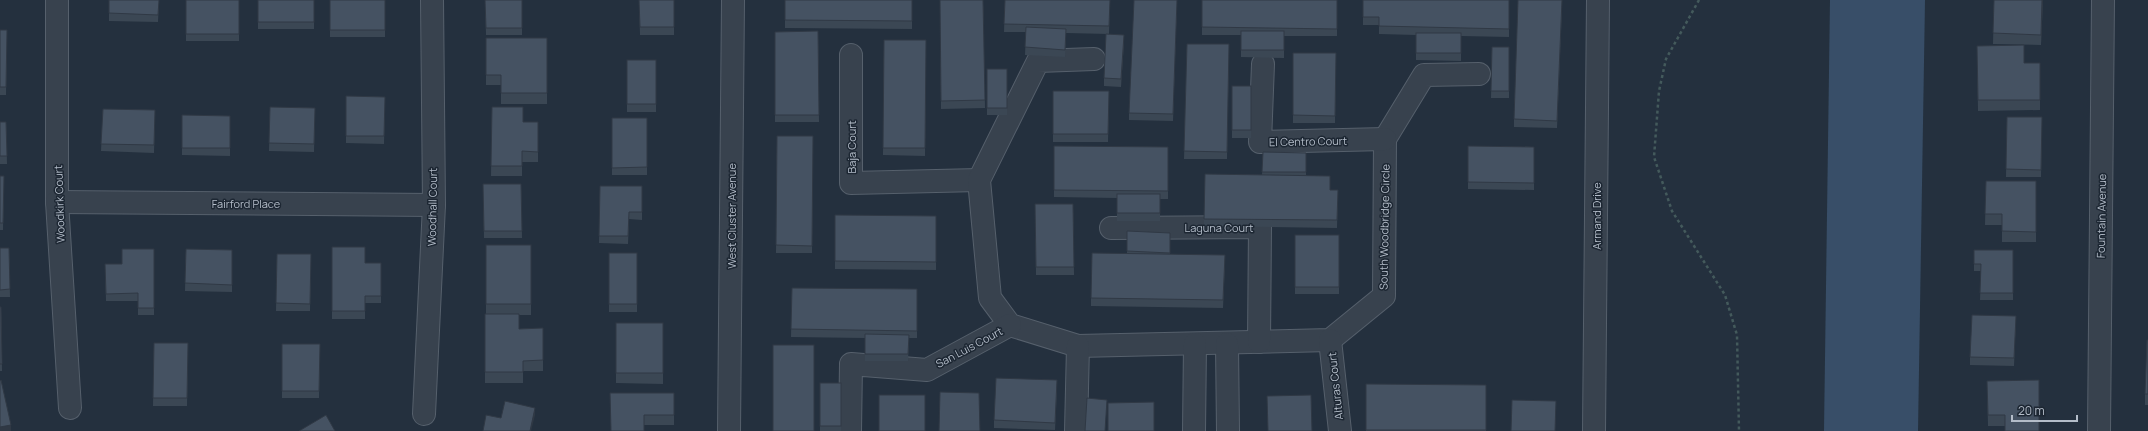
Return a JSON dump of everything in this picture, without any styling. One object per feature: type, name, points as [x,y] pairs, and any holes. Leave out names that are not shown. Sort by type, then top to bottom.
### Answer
[{"type":"street","name":"Woodkirk Court","points":[[57,0],[57,202],[70,408]]},
{"type":"street","name":"Woodhall Court","points":[[424,414],[434,205],[432,0]]},
{"type":"street","name":"West Cluster Avenue","points":[[730,431],[733,0]]},
{"type":"street","name":"Armand Drive","points":[[1594,431],[1598,0]]},
{"type":"street","name":"Fountain Avenue","points":[[2099,431],[2103,0]]},
{"type":"street","name":"Baja Court","points":[[851,55],[851,183],[979,180]]},
{"type":"street","points":[[1094,59],[1038,61],[979,180],[990,298],[1010,325],[1078,346],[1230,344],[1330,340]]},
{"type":"street","name":"El Centro Court","points":[[1263,64],[1260,142],[1385,139]]},
{"type":"street","points":[[1385,139],[1424,75],[1479,74]]},
{"type":"street","name":"South Woodbridge Circle","points":[[1330,340],[1384,296],[1385,139]]},
{"type":"street","name":"Fairford Place","points":[[57,202],[434,205]]},
{"type":"street","name":"Laguna Court","points":[[1111,228],[1260,227],[1259,342]]},
{"type":"street","name":"San Luis Court","points":[[850,431],[851,364],[927,370],[1010,325]]},
{"type":"street","name":"Alturas Court","points":[[1330,340],[1340,431]]},
{"type":"street","points":[[1194,431],[1195,344]]},
{"type":"street","points":[[1228,431],[1230,344]]},
{"type":"street","points":[[1076,431],[1078,346]]},
{"type":"path","points":[[1699,0],[1666,59],[1659,91],[1654,156],[1672,211],[1726,295],[1737,335],[1739,431]]},
{"type":"water","points":[[1830,0],[1925,0],[1918,431],[1824,431]]},
{"type":"building","points":[[109,0],[159,0],[158,15],[109,13]]},
{"type":"building","points":[[186,0],[239,0],[239,34],[186,34]]},
{"type":"building","points":[[258,0],[314,0],[314,22],[258,22]]},
{"type":"building","points":[[330,0],[385,0],[385,30],[330,30]]},
{"type":"building","points":[[485,0],[522,0],[522,28],[486,28]]},
{"type":"building","points":[[639,0],[674,0],[674,27],[640,27]]},
{"type":"building","points":[[785,0],[912,0],[912,21],[785,20]]},
{"type":"building","points":[[940,0],[983,0],[985,100],[941,101]]},
{"type":"building","points":[[1005,0],[1110,0],[1109,26],[1004,24]]},
{"type":"building","points":[[1134,0],[1177,0],[1173,114],[1129,113]]},
{"type":"building","points":[[1202,0],[1337,0],[1337,29],[1202,27]]},
{"type":"building","points":[[1363,0],[1509,0],[1509,29],[1379,26],[1379,17],[1363,17]]},
{"type":"building","points":[[1518,0],[1562,0],[1557,121],[1514,119]]},
{"type":"building","points":[[1994,0],[2042,0],[2041,35],[1993,33]]},
{"type":"building","points":[[1026,27],[1066,29],[1065,50],[1025,47]]},
{"type":"building","points":[[0,30],[7,30],[6,87],[0,87]]},
{"type":"building","points":[[818,31],[819,115],[775,115],[775,32]]},
{"type":"building","points":[[1241,31],[1284,31],[1284,50],[1241,50]]},
{"type":"building","points":[[1416,33],[1461,33],[1461,53],[1416,53]]},
{"type":"building","points":[[1106,34],[1124,35],[1121,79],[1104,78]]},
{"type":"building","points":[[486,38],[547,38],[547,93],[501,93],[501,75],[486,75]]},
{"type":"building","points":[[884,40],[926,40],[925,148],[883,148]]},
{"type":"building","points":[[1187,44],[1229,44],[1227,152],[1184,151]]},
{"type":"building","points":[[2024,45],[2024,63],[2040,63],[2040,100],[1978,100],[1977,46]]},
{"type":"building","points":[[1492,47],[1509,47],[1509,91],[1491,91]]},
{"type":"building","points":[[1293,53],[1336,53],[1335,116],[1293,115]]},
{"type":"building","points":[[627,60],[656,60],[656,104],[627,104]]},
{"type":"building","points":[[987,69],[1007,69],[1007,108],[987,108]]},
{"type":"building","points":[[1232,86],[1251,86],[1251,130],[1232,130]]},
{"type":"building","points":[[1053,91],[1109,91],[1108,134],[1053,134]]},
{"type":"building","points":[[346,96],[385,97],[384,136],[346,136]]},
{"type":"building","points":[[270,107],[315,108],[314,144],[269,143]]},
{"type":"building","points":[[492,107],[523,107],[523,122],[538,122],[538,152],[522,151],[522,166],[491,166]]},
{"type":"building","points":[[103,109],[155,110],[154,145],[101,144]]},
{"type":"building","points":[[182,115],[230,116],[230,148],[182,148]]},
{"type":"building","points":[[2007,117],[2042,117],[2041,170],[2006,169]]},
{"type":"building","points":[[612,118],[647,118],[647,167],[612,168]]},
{"type":"building","points":[[0,122],[6,122],[7,156],[0,156]]},
{"type":"building","points":[[777,136],[813,136],[812,246],[776,245]]},
{"type":"building","points":[[1054,146],[1168,147],[1168,191],[1054,190]]},
{"type":"building","points":[[1468,146],[1534,147],[1534,183],[1468,182]]},
{"type":"building","points":[[1263,152],[1306,153],[1306,172],[1262,172]]},
{"type":"building","points":[[1205,174],[1330,176],[1330,190],[1338,190],[1337,220],[1204,219]]},
{"type":"building","points":[[0,176],[4,176],[3,223],[0,223]]},
{"type":"building","points":[[1986,181],[2036,181],[2036,232],[2002,231],[2002,214],[1985,214]]},
{"type":"building","points":[[483,184],[521,184],[522,231],[484,231]]},
{"type":"building","points":[[600,186],[642,186],[642,212],[629,212],[628,236],[599,236]]},
{"type":"building","points":[[1117,194],[1160,194],[1160,213],[1117,213]]},
{"type":"building","points":[[1035,204],[1073,204],[1074,267],[1036,267]]},
{"type":"building","points":[[835,215],[936,216],[936,262],[835,261]]},
{"type":"building","points":[[1127,231],[1170,233],[1170,253],[1127,251]]},
{"type":"building","points":[[1295,235],[1339,235],[1339,287],[1295,287]]},
{"type":"building","points":[[486,245],[531,245],[531,304],[486,304]]},
{"type":"building","points":[[332,247],[365,247],[365,263],[381,263],[381,296],[365,296],[365,311],[332,311]]},
{"type":"building","points":[[0,248],[9,248],[10,289],[0,290]]},
{"type":"building","points":[[122,249],[154,249],[154,308],[138,308],[138,293],[106,294],[105,264],[122,264]]},
{"type":"building","points":[[186,249],[232,250],[232,285],[185,283]]},
{"type":"building","points":[[1974,250],[2013,250],[2013,293],[1980,293],[1981,264],[1974,264]]},
{"type":"building","points":[[609,253],[637,253],[637,304],[609,304]]},
{"type":"building","points":[[1092,253],[1225,255],[1223,300],[1091,298]]},
{"type":"building","points":[[277,254],[311,254],[310,304],[276,303]]},
{"type":"building","points":[[792,288],[917,289],[917,331],[791,329]]},
{"type":"building","points":[[1,307],[2,364],[0,364]]},
{"type":"building","points":[[485,314],[519,314],[519,329],[543,328],[543,360],[523,361],[523,372],[485,372]]},
{"type":"building","points":[[1972,315],[2016,316],[2014,358],[1970,357]]},
{"type":"building","points":[[616,323],[663,323],[663,373],[616,373]]},
{"type":"building","points":[[865,334],[909,335],[908,354],[865,354]]},
{"type":"building","points":[[2147,340],[2148,394],[2145,394]]},
{"type":"building","points":[[154,343],[188,343],[187,398],[153,398]]},
{"type":"building","points":[[282,344],[320,344],[319,391],[282,391]]},
{"type":"building","points":[[773,345],[814,345],[814,431],[773,431]]},
{"type":"building","points":[[996,378],[1057,380],[1055,423],[994,420]]},
{"type":"building","points":[[1,380],[11,425],[0,427],[0,381]]},
{"type":"building","points":[[2039,380],[2039,431],[2005,431],[2005,415],[1988,415],[1987,381]]},
{"type":"building","points":[[820,383],[841,383],[841,426],[820,426]]},
{"type":"building","points":[[1366,384],[1486,385],[1486,430],[1366,430]]},
{"type":"building","points":[[940,392],[979,393],[980,431],[939,431]]},
{"type":"building","points":[[610,393],[674,393],[674,415],[644,415],[644,431],[611,431]]},
{"type":"building","points":[[879,395],[925,395],[925,431],[879,431]]},
{"type":"building","points":[[1311,395],[1312,431],[1268,431],[1267,396]]},
{"type":"building","points":[[1087,398],[1107,400],[1105,431],[1085,431]]},
{"type":"building","points":[[1512,400],[1556,401],[1555,431],[1511,431]]},
{"type":"building","points":[[505,401],[535,408],[530,431],[483,431],[486,415],[501,418]]},
{"type":"building","points":[[1154,402],[1154,431],[1108,431],[1108,403]]},
{"type":"building","points":[[326,415],[335,431],[299,431]]}]
